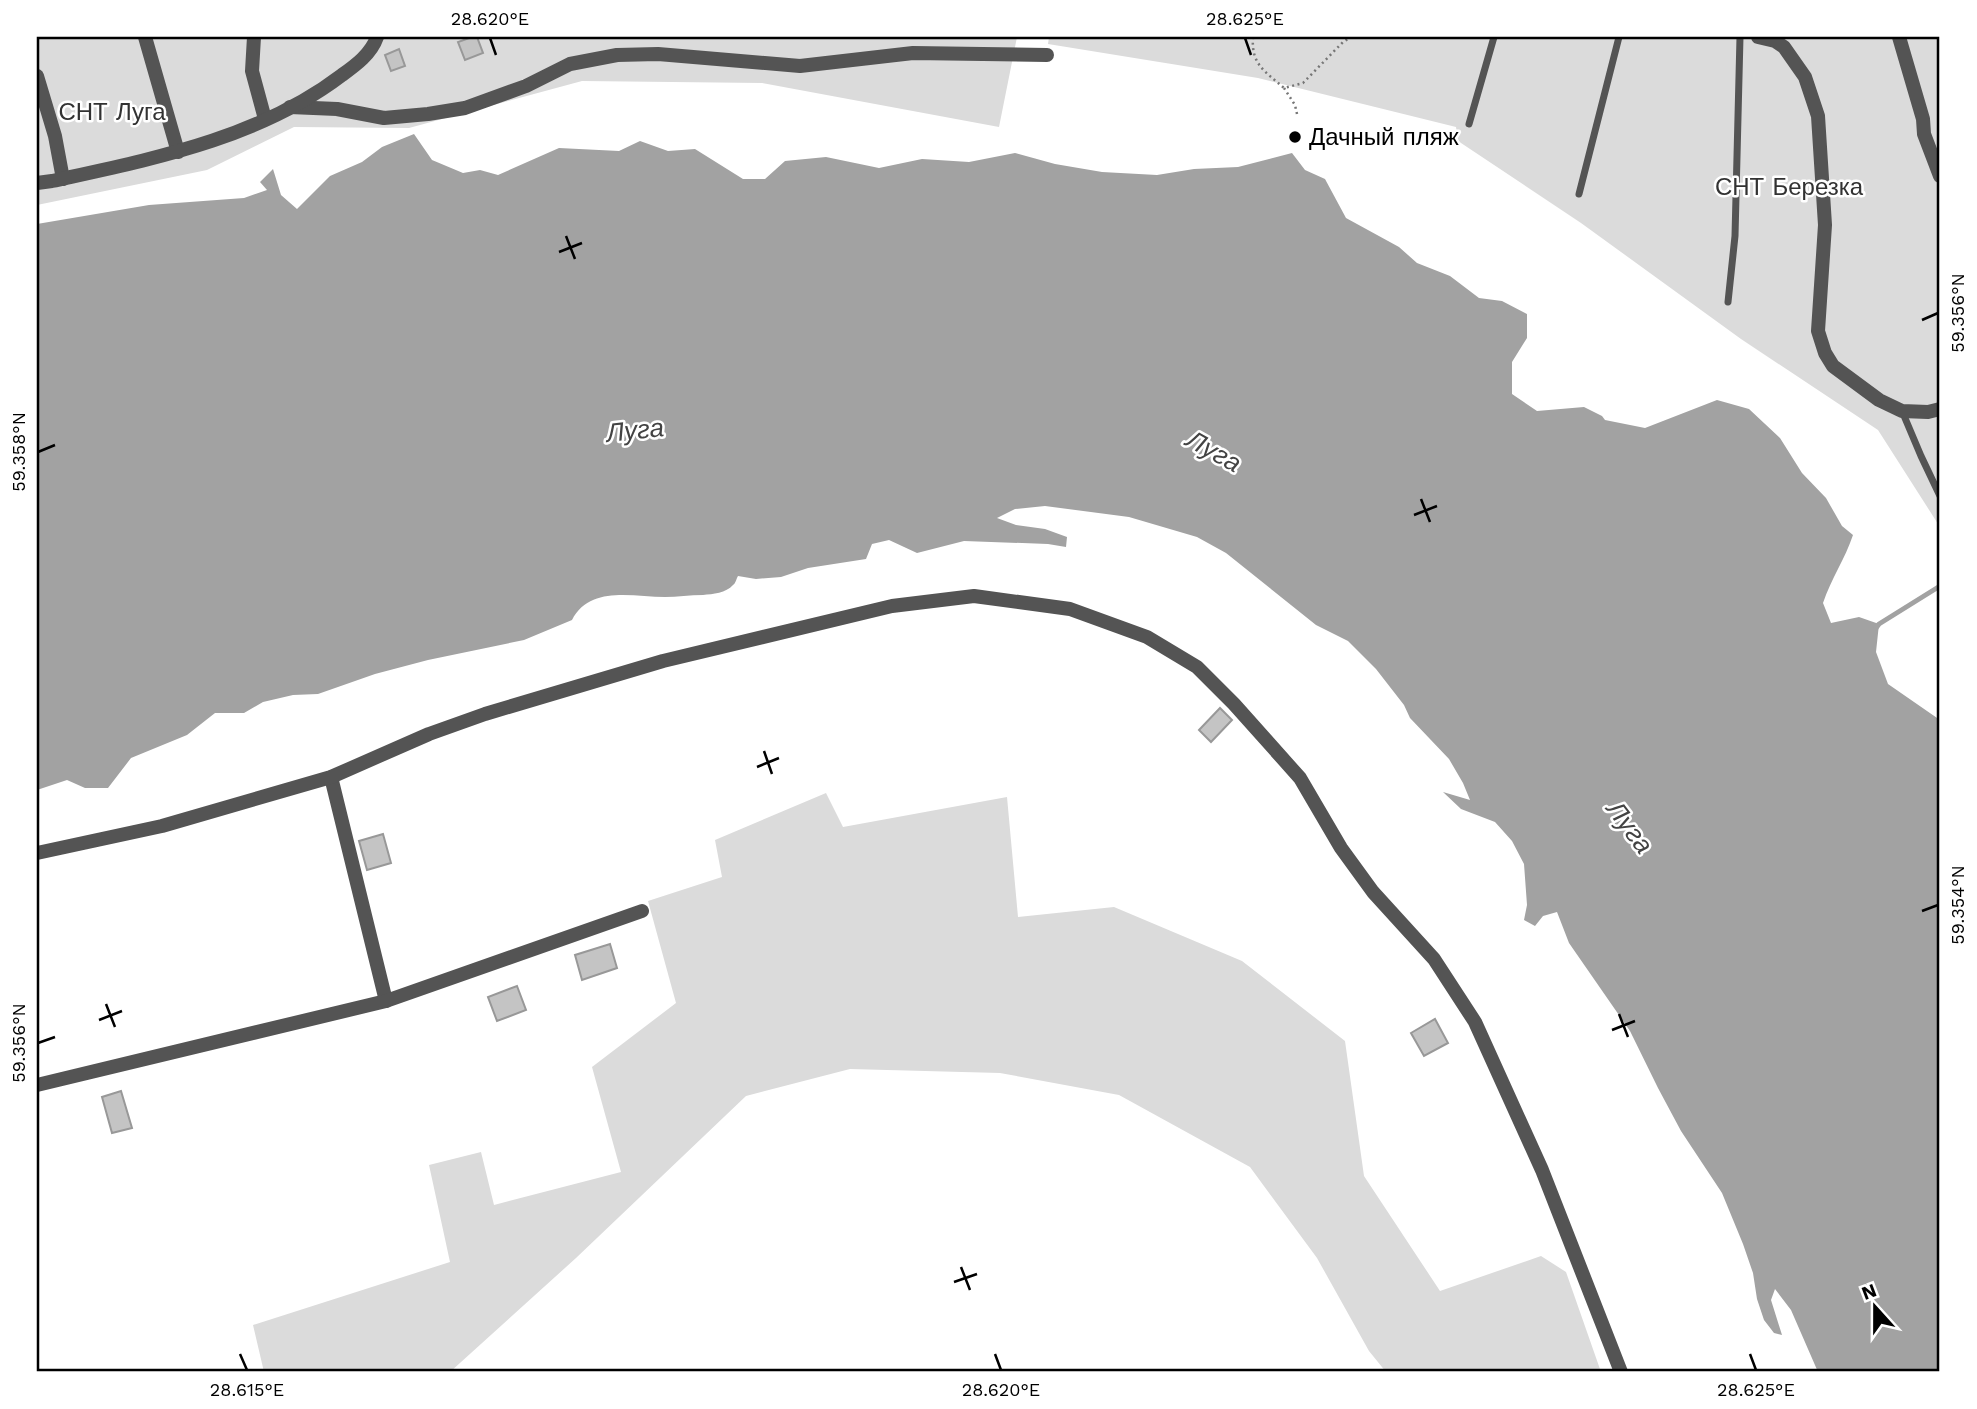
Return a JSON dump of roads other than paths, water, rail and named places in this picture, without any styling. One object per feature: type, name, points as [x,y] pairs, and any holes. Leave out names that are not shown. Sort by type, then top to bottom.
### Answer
[{"type":"street","points":[[145,37],[177,152]]},
{"type":"street","points":[[254,37],[253,71],[265,119]]},
{"type":"street","points":[[37,183],[177,152],[228,136],[328,86],[359,62],[374,45],[377,37]]},
{"type":"street","points":[[1758,37],[1775,41],[1784,47],[1805,77],[1818,116],[1825,225],[1818,331],[1825,353],[1833,366],[1879,400],[1902,411],[1928,412],[1940,409]]},
{"type":"street","points":[[1899,37],[1923,119],[1924,134],[1940,176]]},
{"type":"street","points":[[290,107],[337,109],[384,118],[428,114],[465,108],[526,86],[570,64],[617,55],[658,54],[800,66],[914,53],[1047,55]]},
{"type":"street","points":[[37,76],[55,136],[62,179]]},
{"type":"street","points":[[37,853],[162,826],[331,777],[429,734],[485,714],[663,661],[892,606],[974,596],[1070,609],[1147,637],[1197,667],[1300,778],[1341,848],[1373,892],[1434,959],[1475,1023],[1542,1170],[1621,1372]]},
{"type":"street","points":[[331,777],[386,1001]]},
{"type":"street","points":[[37,1085],[386,1001],[642,911]]},
{"type":"lane","points":[[1469,124],[1494,37]]},
{"type":"lane","points":[[1579,194],[1619,37]]},
{"type":"lane","points":[[1728,302],[1735,236],[1740,37]]},
{"type":"lane","points":[[1902,411],[1940,496]]},
{"type":"water","name":"Луга","points":[[414,134],[432,160],[463,173],[480,170],[498,175],[559,148],[619,151],[640,141],[668,151],[695,149],[743,179],[765,179],[785,161],[826,157],[879,168],[922,159],[969,162],[1015,153],[1055,164],[1102,172],[1157,175],[1194,169],[1238,167],[1292,153],[1305,170],[1325,179],[1346,218],[1399,247],[1417,263],[1450,276],[1479,298],[1502,301],[1527,314],[1527,338],[1512,362],[1512,394],[1537,411],[1584,407],[1605,420],[1645,428],[1717,400],[1749,409],[1780,438],[1802,473],[1826,498],[1842,526],[1853,535],[1823,603],[1831,623],[1859,617],[1879,624],[1876,652],[1888,684],[1940,720],[1940,1372],[1818,1372],[1791,1310],[1775,1289],[1771,1300],[1782,1335],[1774,1333],[1764,1320],[1753,1273],[1722,1193],[1681,1131],[1630,1031],[1569,943],[1557,912],[1543,916],[1535,926],[1524,920],[1527,905],[1524,864],[1512,841],[1495,822],[1461,809],[1443,792],[1470,800],[1449,759],[1410,718],[1404,705],[1376,669],[1348,641],[1316,625],[1226,553],[1197,537],[1129,517],[1045,506],[1015,509],[997,518],[1067,537],[1066,547],[964,541],[917,553],[889,540],[872,544],[866,559],[808,568],[781,577],[756,579],[738,576],[730,588],[715,594],[601,597],[580,609],[572,620],[524,640],[428,660],[375,674],[318,694],[293,695],[263,702],[244,713],[215,713],[187,735],[131,758],[108,788],[85,788],[67,780],[37,790],[37,224],[149,205],[244,198],[267,190],[260,182],[273,169],[281,195],[297,209],[330,176],[362,162],[382,147]]},
{"type":"waterway","points":[[1876,628],[1940,586]]},
{"type":"place","name":"Дачный пляж","points":[[1295,137]]},
{"type":"park label","name":"СНТ Луга","points":[[112,112]]},
{"type":"park label","name":"СНТ Березка","points":[[1789,187]]}]
